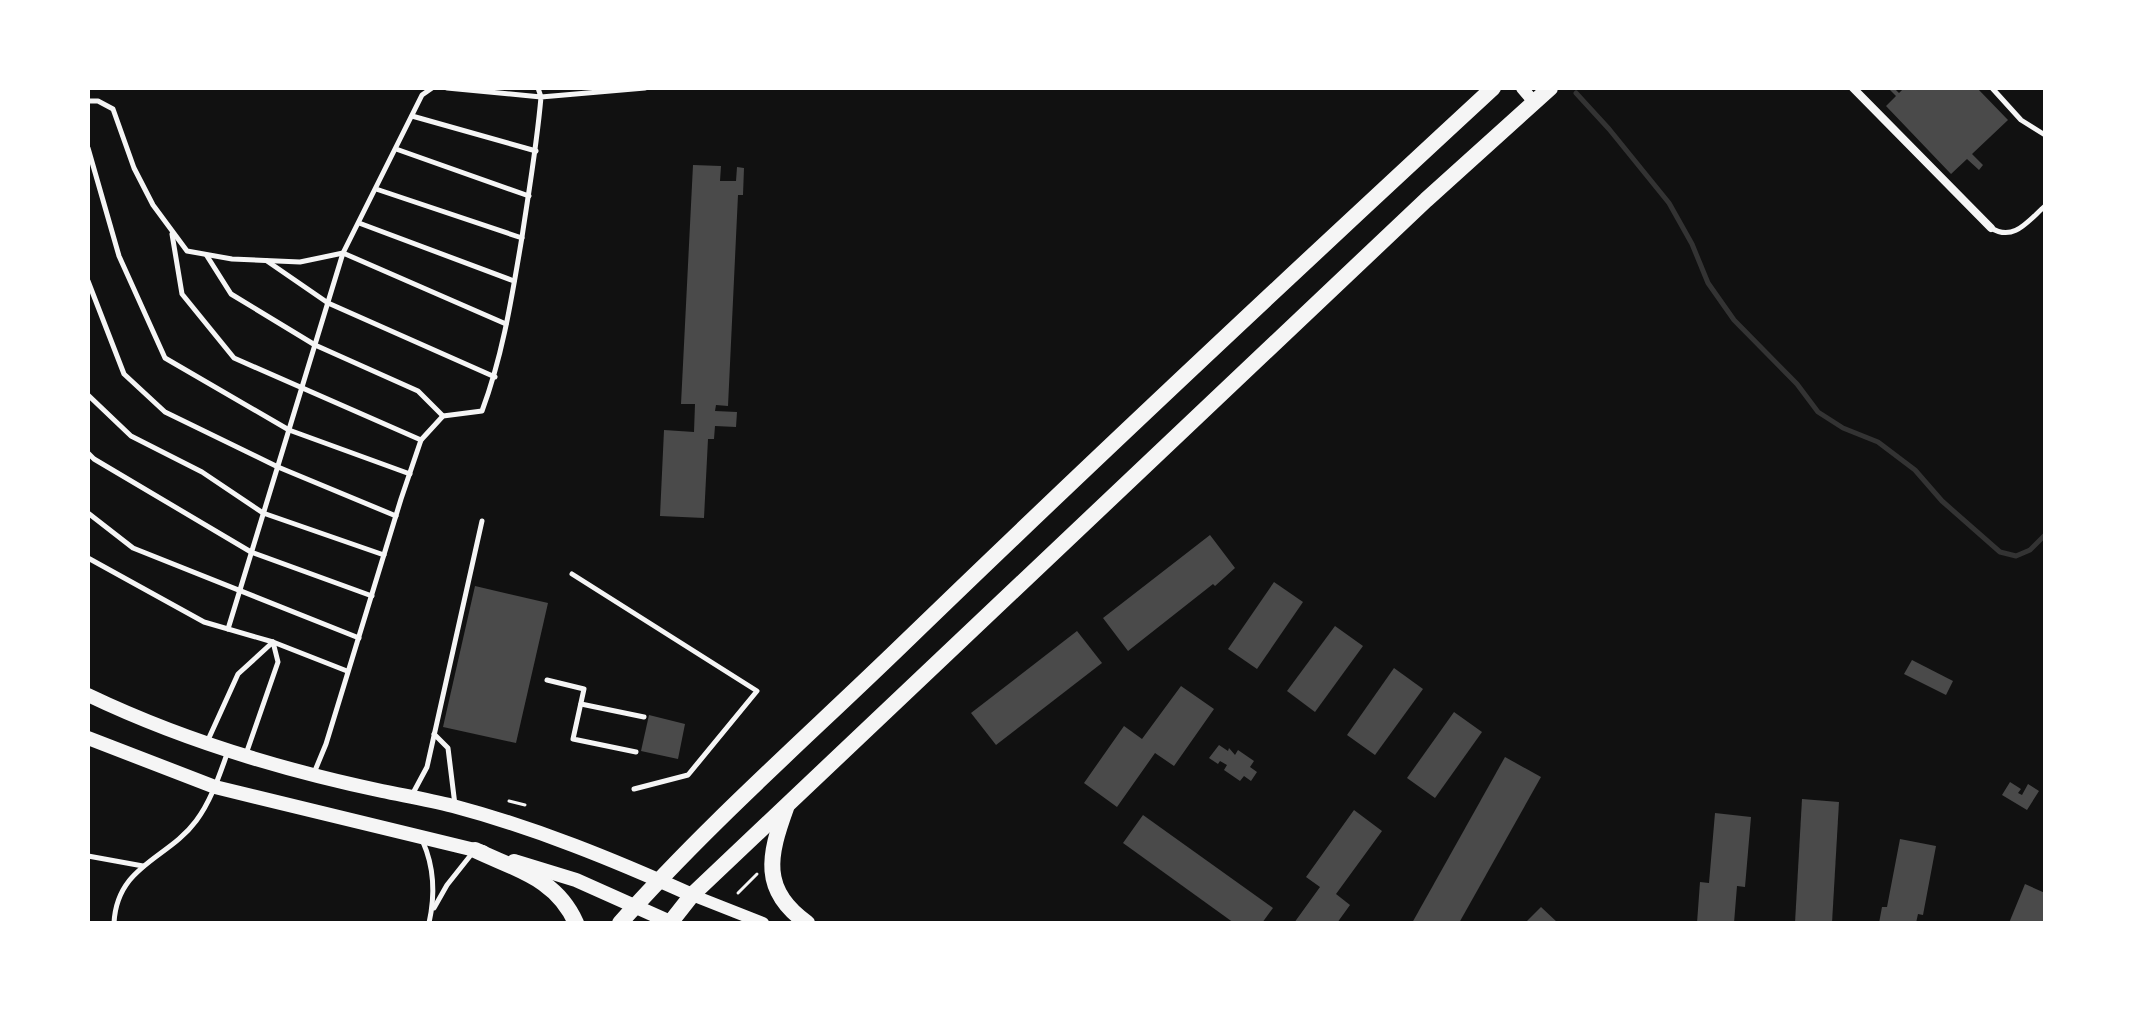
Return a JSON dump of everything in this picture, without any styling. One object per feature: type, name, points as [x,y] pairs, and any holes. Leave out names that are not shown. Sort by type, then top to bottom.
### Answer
[{"type":"main road","points":[[620,923],[659,881],[980,570],[1493,88]]},
{"type":"main road","points":[[88,738],[215,787],[475,850],[576,880],[671,923],[692,895],[1426,200],[1550,88]]},
{"type":"main road","points":[[88,695],[130,715],[246,755],[455,807],[550,835],[692,895]]},
{"type":"main road","points":[[787,805],[772,850],[773,878],[785,905],[807,923]]},
{"type":"main road","points":[[475,850],[546,883],[563,897],[576,923]]},
{"type":"street","points":[[1522,88],[1534,102]]},
{"type":"street","points":[[1855,89],[1991,228]]},
{"type":"street","points":[[692,895],[763,923]]},
{"type":"lane","points":[[228,629],[343,253],[422,95],[432,88]]},
{"type":"lane","points":[[447,88],[541,97],[645,88]]},
{"type":"lane","points":[[313,774],[326,744],[421,440],[443,416],[482,411],[495,377],[536,151],[541,97],[538,88]]},
{"type":"lane","points":[[1992,88],[2021,120],[2045,135]]},
{"type":"lane","points":[[88,101],[98,101],[113,109],[134,168],[153,205],[187,251],[300,262],[343,253],[506,324]]},
{"type":"lane","points":[[412,116],[536,151]]},
{"type":"lane","points":[[88,148],[119,256],[165,358],[289,430],[410,474]]},
{"type":"lane","points":[[396,149],[529,196]]},
{"type":"lane","points":[[376,189],[522,238]]},
{"type":"lane","points":[[1991,228],[2001,234],[2014,233],[2045,206]]},
{"type":"lane","points":[[359,223],[514,281]]},
{"type":"lane","points":[[171,229],[182,294],[234,358],[421,440]]},
{"type":"lane","points":[[207,255],[231,294],[315,345],[418,391],[443,416]]},
{"type":"lane","points":[[267,260],[328,303],[495,377]]},
{"type":"lane","points":[[88,281],[124,374],[165,412],[278,467],[396,516]]},
{"type":"lane","points":[[88,395],[131,436],[202,472],[263,513],[384,555]]},
{"type":"lane","points":[[88,453],[251,552],[372,596]]},
{"type":"lane","points":[[88,513],[133,548],[359,638]]},
{"type":"lane","points":[[412,796],[427,767],[482,521]]},
{"type":"lane","points":[[88,558],[204,622],[273,642],[347,671]]},
{"type":"lane","points":[[572,574],[757,691],[688,775],[634,789]]},
{"type":"lane","points":[[207,742],[238,674],[273,642]]},
{"type":"lane","points":[[246,755],[278,662],[273,642]]},
{"type":"lane","points":[[547,680],[584,689],[573,739],[636,752]]},
{"type":"lane","points":[[581,704],[644,717]]},
{"type":"lane","points":[[433,733],[448,748],[455,807]]},
{"type":"lane","points":[[114,923],[115,905],[120,895],[144,866],[195,824],[215,787],[229,749]]},
{"type":"lane","points":[[420,836],[430,864],[432,912]]},
{"type":"lane","points":[[429,923],[447,885],[475,850]]},
{"type":"lane","points":[[88,856],[144,866]]},
{"type":"path","points":[[509,801],[525,805]]},
{"type":"path","points":[[738,893],[742,885],[766,866]]},
{"type":"building","points":[[1888,88],[1894,88],[1899,93],[1904,88],[1977,88],[2008,120],[1972,154],[1983,165],[1979,170],[1967,159],[1951,174],[1886,106],[1896,96]]},
{"type":"building","points":[[693,165],[721,166],[720,181],[736,181],[737,167],[744,168],[743,195],[738,195],[728,406],[716,405],[715,411],[737,412],[736,427],[715,426],[714,439],[708,439],[704,518],[660,516],[664,430],[694,432],[695,404],[681,404]]},
{"type":"building","points":[[1210,535],[1235,568],[1128,651],[1103,618]]},
{"type":"building","points":[[1274,582],[1303,602],[1257,669],[1228,649]]},
{"type":"building","points":[[475,586],[548,603],[516,743],[443,727]]},
{"type":"building","points":[[1335,626],[1363,646],[1315,712],[1287,691]]},
{"type":"building","points":[[1077,631],[1102,663],[996,745],[971,713]]},
{"type":"building","points":[[1912,660],[1953,681],[1946,695],[1904,674]]},
{"type":"building","points":[[1394,668],[1423,689],[1375,755],[1347,735]]},
{"type":"building","points":[[1181,686],[1214,709],[1174,766],[1155,753],[1117,807],[1084,783],[1124,726],[1142,739]]},
{"type":"building","points":[[1454,712],[1482,732],[1435,798],[1407,778]]},
{"type":"building","points":[[649,715],[685,724],[678,759],[641,751]]},
{"type":"building","points":[[1219,745],[1228,751],[1229,748],[1235,755],[1238,750],[1254,761],[1250,767],[1257,772],[1251,781],[1244,776],[1240,781],[1224,770],[1227,765],[1209,758]]},
{"type":"building","points":[[1505,757],[1541,777],[1459,923],[1412,923]]},
{"type":"building","points":[[2010,782],[2021,789],[2018,793],[2022,795],[2028,784],[2039,791],[2027,810],[2002,795]]},
{"type":"building","points":[[1802,799],[1839,802],[1832,923],[1795,923]]},
{"type":"building","points":[[1354,810],[1382,831],[1336,894],[1350,905],[1337,923],[1294,923],[1320,887],[1306,877]]},
{"type":"building","points":[[1715,813],[1751,817],[1745,887],[1737,886],[1734,923],[1697,923],[1700,882],[1709,883]]},
{"type":"building","points":[[1143,815],[1273,908],[1262,923],[1234,923],[1123,843]]},
{"type":"building","points":[[1900,839],[1936,846],[1923,915],[1918,914],[1916,923],[1879,923],[1882,907],[1887,907]]},
{"type":"building","points":[[2025,884],[2045,893],[2045,923],[2009,923]]},
{"type":"building","points":[[1541,907],[1558,923],[1525,923]]},
{"type":"waterway","points":[[1576,93],[1669,203],[1692,244],[1708,283],[1734,320],[1797,384],[1818,412],[1843,428],[1878,442],[1915,470],[1942,501],[2000,552],[2016,556],[2030,550],[2045,535]]}]
